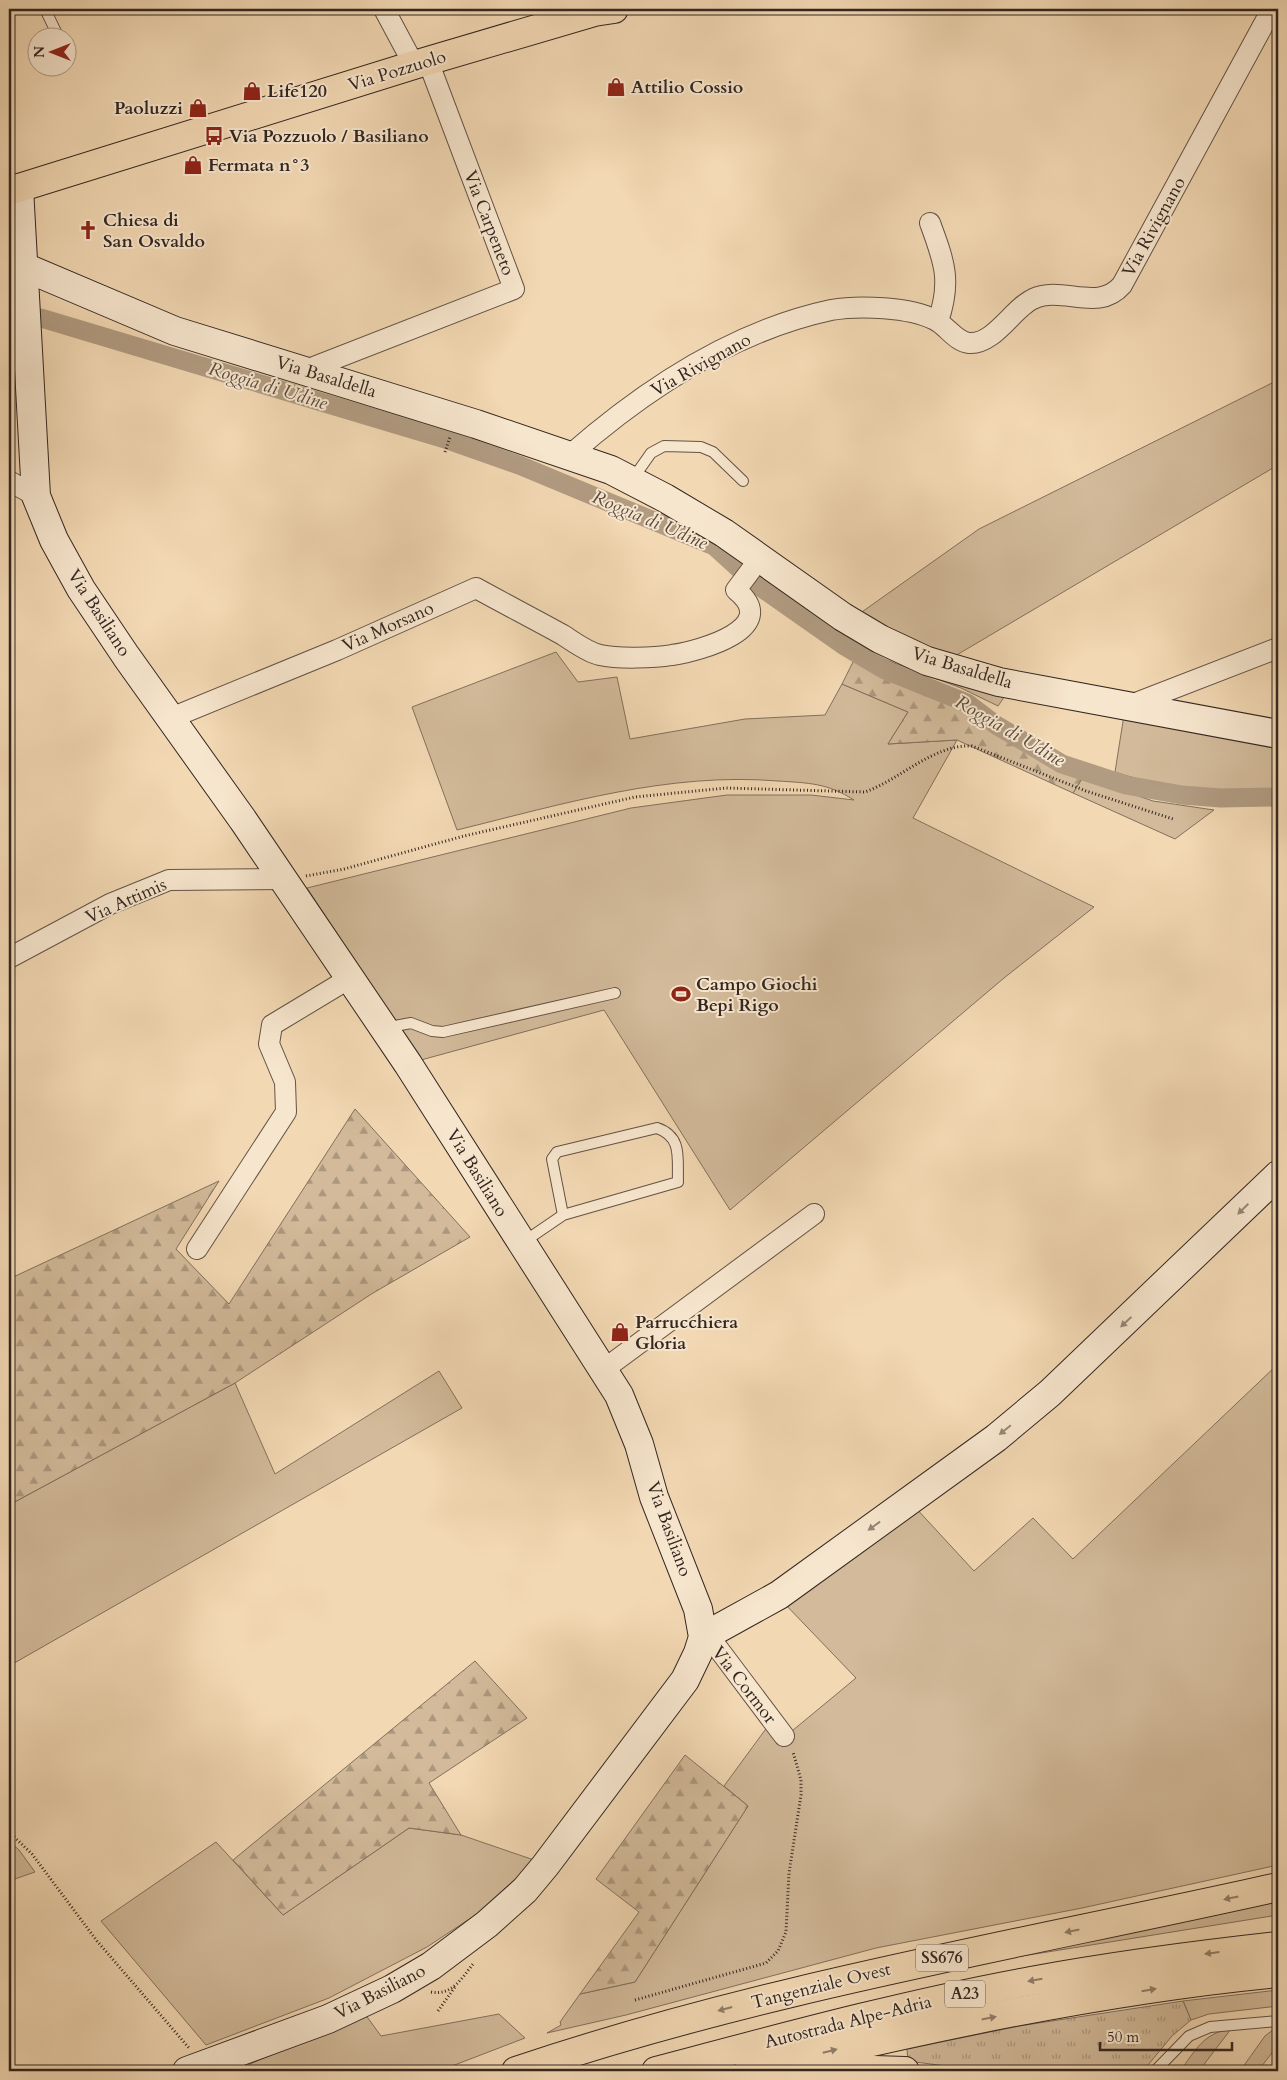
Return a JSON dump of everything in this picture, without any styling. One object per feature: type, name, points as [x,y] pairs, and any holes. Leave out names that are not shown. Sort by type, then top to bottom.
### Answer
[{"type":"main road","name":"Via Pozzuolo","points":[[14,189],[421,63],[594,12],[614,9]]},
{"type":"main road","name":"Tangenziale Ovest","points":[[516,2071],[608,2040],[775,1996],[905,1965],[1278,1887]]},
{"type":"main road","name":"Autostrada Alpe-Adria","points":[[656,2071],[841,2022],[1032,1981],[1197,1955],[1278,1946]]},
{"type":"main road","name":"Autostrada Alpe-Adria","points":[[748,2071],[859,2044],[1038,2008],[1207,1980],[1278,1973]]},
{"type":"main road","points":[[824,2071],[844,2069],[905,2071]]},
{"type":"street","points":[[384,9],[421,63]]},
{"type":"street","name":"Via Rivignano","points":[[570,455],[614,417],[671,379],[733,344],[806,316],[860,307],[914,313],[938,321],[962,341],[971,344],[983,340],[999,329],[1033,299],[1050,296],[1102,298],[1119,289],[1272,9]]},
{"type":"street","name":"Via Carpeneto","points":[[306,370],[514,289],[421,63]]},
{"type":"street","name":"Via Basiliano","points":[[14,189],[16,264],[36,496],[54,540],[81,589],[126,656],[171,718],[350,978],[619,1395],[640,1444],[654,1497],[698,1609],[703,1637],[698,1653],[685,1680],[545,1866],[525,1890],[487,1924],[431,1966],[392,1989],[328,2019],[187,2071]]},
{"type":"street","points":[[930,222],[945,265],[947,279],[944,303],[938,321]]},
{"type":"street","name":"Via Basaldella","points":[[16,264],[176,331],[306,370],[570,455],[631,480],[724,533],[756,563],[843,617],[880,639],[927,661],[999,682],[1278,734]]},
{"type":"street","points":[[9,481],[36,496]]},
{"type":"street","name":"Via Morsano","points":[[171,718],[336,650],[476,588],[598,655],[670,656],[697,650],[726,638],[746,624],[750,616],[744,597],[736,590],[756,563]]},
{"type":"street","points":[[1126,706],[1278,648]]},
{"type":"street","name":"Via Attimis","points":[[9,958],[110,904],[169,880],[283,879]]},
{"type":"street","points":[[197,1249],[286,1112],[285,1082],[269,1044],[272,1026],[350,978]]},
{"type":"street","points":[[703,1637],[779,1595],[996,1438],[1050,1393],[1278,1175]]},
{"type":"street","points":[[603,1370],[814,1214]]},
{"type":"street","name":"Via Cormor","points":[[703,1637],[717,1647],[784,1736]]},
{"type":"lane","points":[[45,9],[54,28]]},
{"type":"lane","points":[[631,480],[651,453],[664,446],[701,447],[714,452],[743,480]]},
{"type":"lane","points":[[383,1028],[411,1023],[432,1031],[443,1032],[615,993]]},
{"type":"lane","points":[[521,1243],[563,1215],[678,1182],[676,1142],[668,1132],[658,1128],[557,1152],[552,1159],[563,1215]]},
{"type":"lane","points":[[1155,2071],[1189,2036],[1210,2027],[1278,2021]]},
{"type":"path","points":[[445,452],[451,435]]},
{"type":"path","points":[[283,879],[344,869],[464,836],[635,797],[726,788],[865,792],[880,786],[944,750],[959,746],[972,746],[1086,791],[1173,819]]},
{"type":"path","points":[[635,2000],[766,1963],[778,1951],[786,1932],[789,1873],[801,1795],[796,1762],[784,1736]]},
{"type":"path","points":[[9,1832],[32,1854],[97,1940],[180,2037]]},
{"type":"path","points":[[438,2011],[455,1987]]},
{"type":"green space","points":[[1278,380],[1278,465],[955,656],[900,636],[859,614],[979,529]]},
{"type":"green space","points":[[863,643],[1007,693],[998,706],[961,688],[859,650]]},
{"type":"green space","name":"Campo Giochi Bepi Rigo","points":[[556,652],[578,682],[617,677],[630,739],[745,719],[825,715],[842,684],[908,712],[888,744],[957,740],[913,818],[1094,907],[1004,978],[730,1210],[604,1010],[421,1060],[307,888],[631,808],[727,795],[811,795],[854,800],[835,790],[809,783],[737,779],[696,781],[616,792],[457,830],[412,707]]},
{"type":"green space","points":[[855,658],[881,675],[966,709],[993,731],[1054,765],[1083,777],[1073,793],[957,740],[888,744],[908,712],[842,684]]},
{"type":"green space","points":[[1124,715],[1278,743],[1278,791],[1195,789],[1155,783],[1115,772]]},
{"type":"green space","points":[[1083,777],[1153,801],[1214,810],[1175,839],[1073,793]]},
{"type":"green space","points":[[355,1109],[470,1237],[373,1293],[235,1383],[9,1505],[9,1279],[219,1181],[176,1249],[229,1304]]},
{"type":"green space","points":[[1278,1364],[1278,1865],[1082,1908],[876,1948],[626,2015],[547,2033],[561,2025],[560,2022],[580,1994],[635,1982],[748,1806],[724,1786],[768,1726],[792,1731],[856,1678],[783,1602],[914,1506],[974,1571],[1033,1518],[1073,1559]]},
{"type":"green space","points":[[439,1371],[462,1408],[9,1666],[9,1505],[235,1383],[275,1474]]},
{"type":"green space","points":[[475,1661],[527,1718],[429,1783],[461,1835],[409,1828],[283,1915],[233,1860]]},
{"type":"green space","points":[[685,1755],[748,1806],[635,1982],[580,1994],[639,1912],[596,1879]]},
{"type":"green space","points":[[409,1828],[461,1835],[534,1860],[489,1906],[427,1947],[329,1998],[206,2045],[101,1921],[216,1842],[283,1915]]},
{"type":"green space","points":[[9,1841],[19,1850],[35,1872],[9,1881]]},
{"type":"green space","points":[[1278,1895],[1278,1915],[985,1962]]},
{"type":"green space","points":[[1278,1990],[1278,2006],[1209,2014],[1191,2020],[1183,2001]]},
{"type":"green space","points":[[1183,2001],[1191,2020],[1172,2036],[1143,2071],[983,2071],[908,2061],[907,2049],[1019,2026]]},
{"type":"green space","points":[[365,2014],[381,2036],[499,2014],[525,2038],[439,2071],[234,2071]]},
{"type":"green space","points":[[1278,2026],[1278,2045],[1258,2071],[1240,2071],[1265,2036]]},
{"type":"green space","points":[[1231,2029],[1199,2071],[1180,2071],[1201,2044],[1213,2034]]},
{"type":"waterway","name":"Roggia di Udine","points":[[41,318],[448,440],[519,465],[714,546],[756,584],[843,645],[885,670],[967,703],[996,725],[1062,764],[1126,785],[1182,795],[1221,798],[1278,797]]},
{"type":"place","name":"Attilio Cossio","points":[[616,87]]},
{"type":"place","name":"Life120","points":[[252,91]]},
{"type":"place","name":"Paoluzzi","points":[[198,108]]},
{"type":"place","name":"Via Pozzuolo / Basiliano","points":[[214,136]]},
{"type":"place","name":"Fermata n°3","points":[[193,165]]},
{"type":"place","name":"Chiesa di San Osvaldo","points":[[88,230]]},
{"type":"place","name":"Campo Giochi Bepi Rigo","points":[[681,994]]},
{"type":"place","name":"Parrucchiera Gloria","points":[[620,1332]]}]
